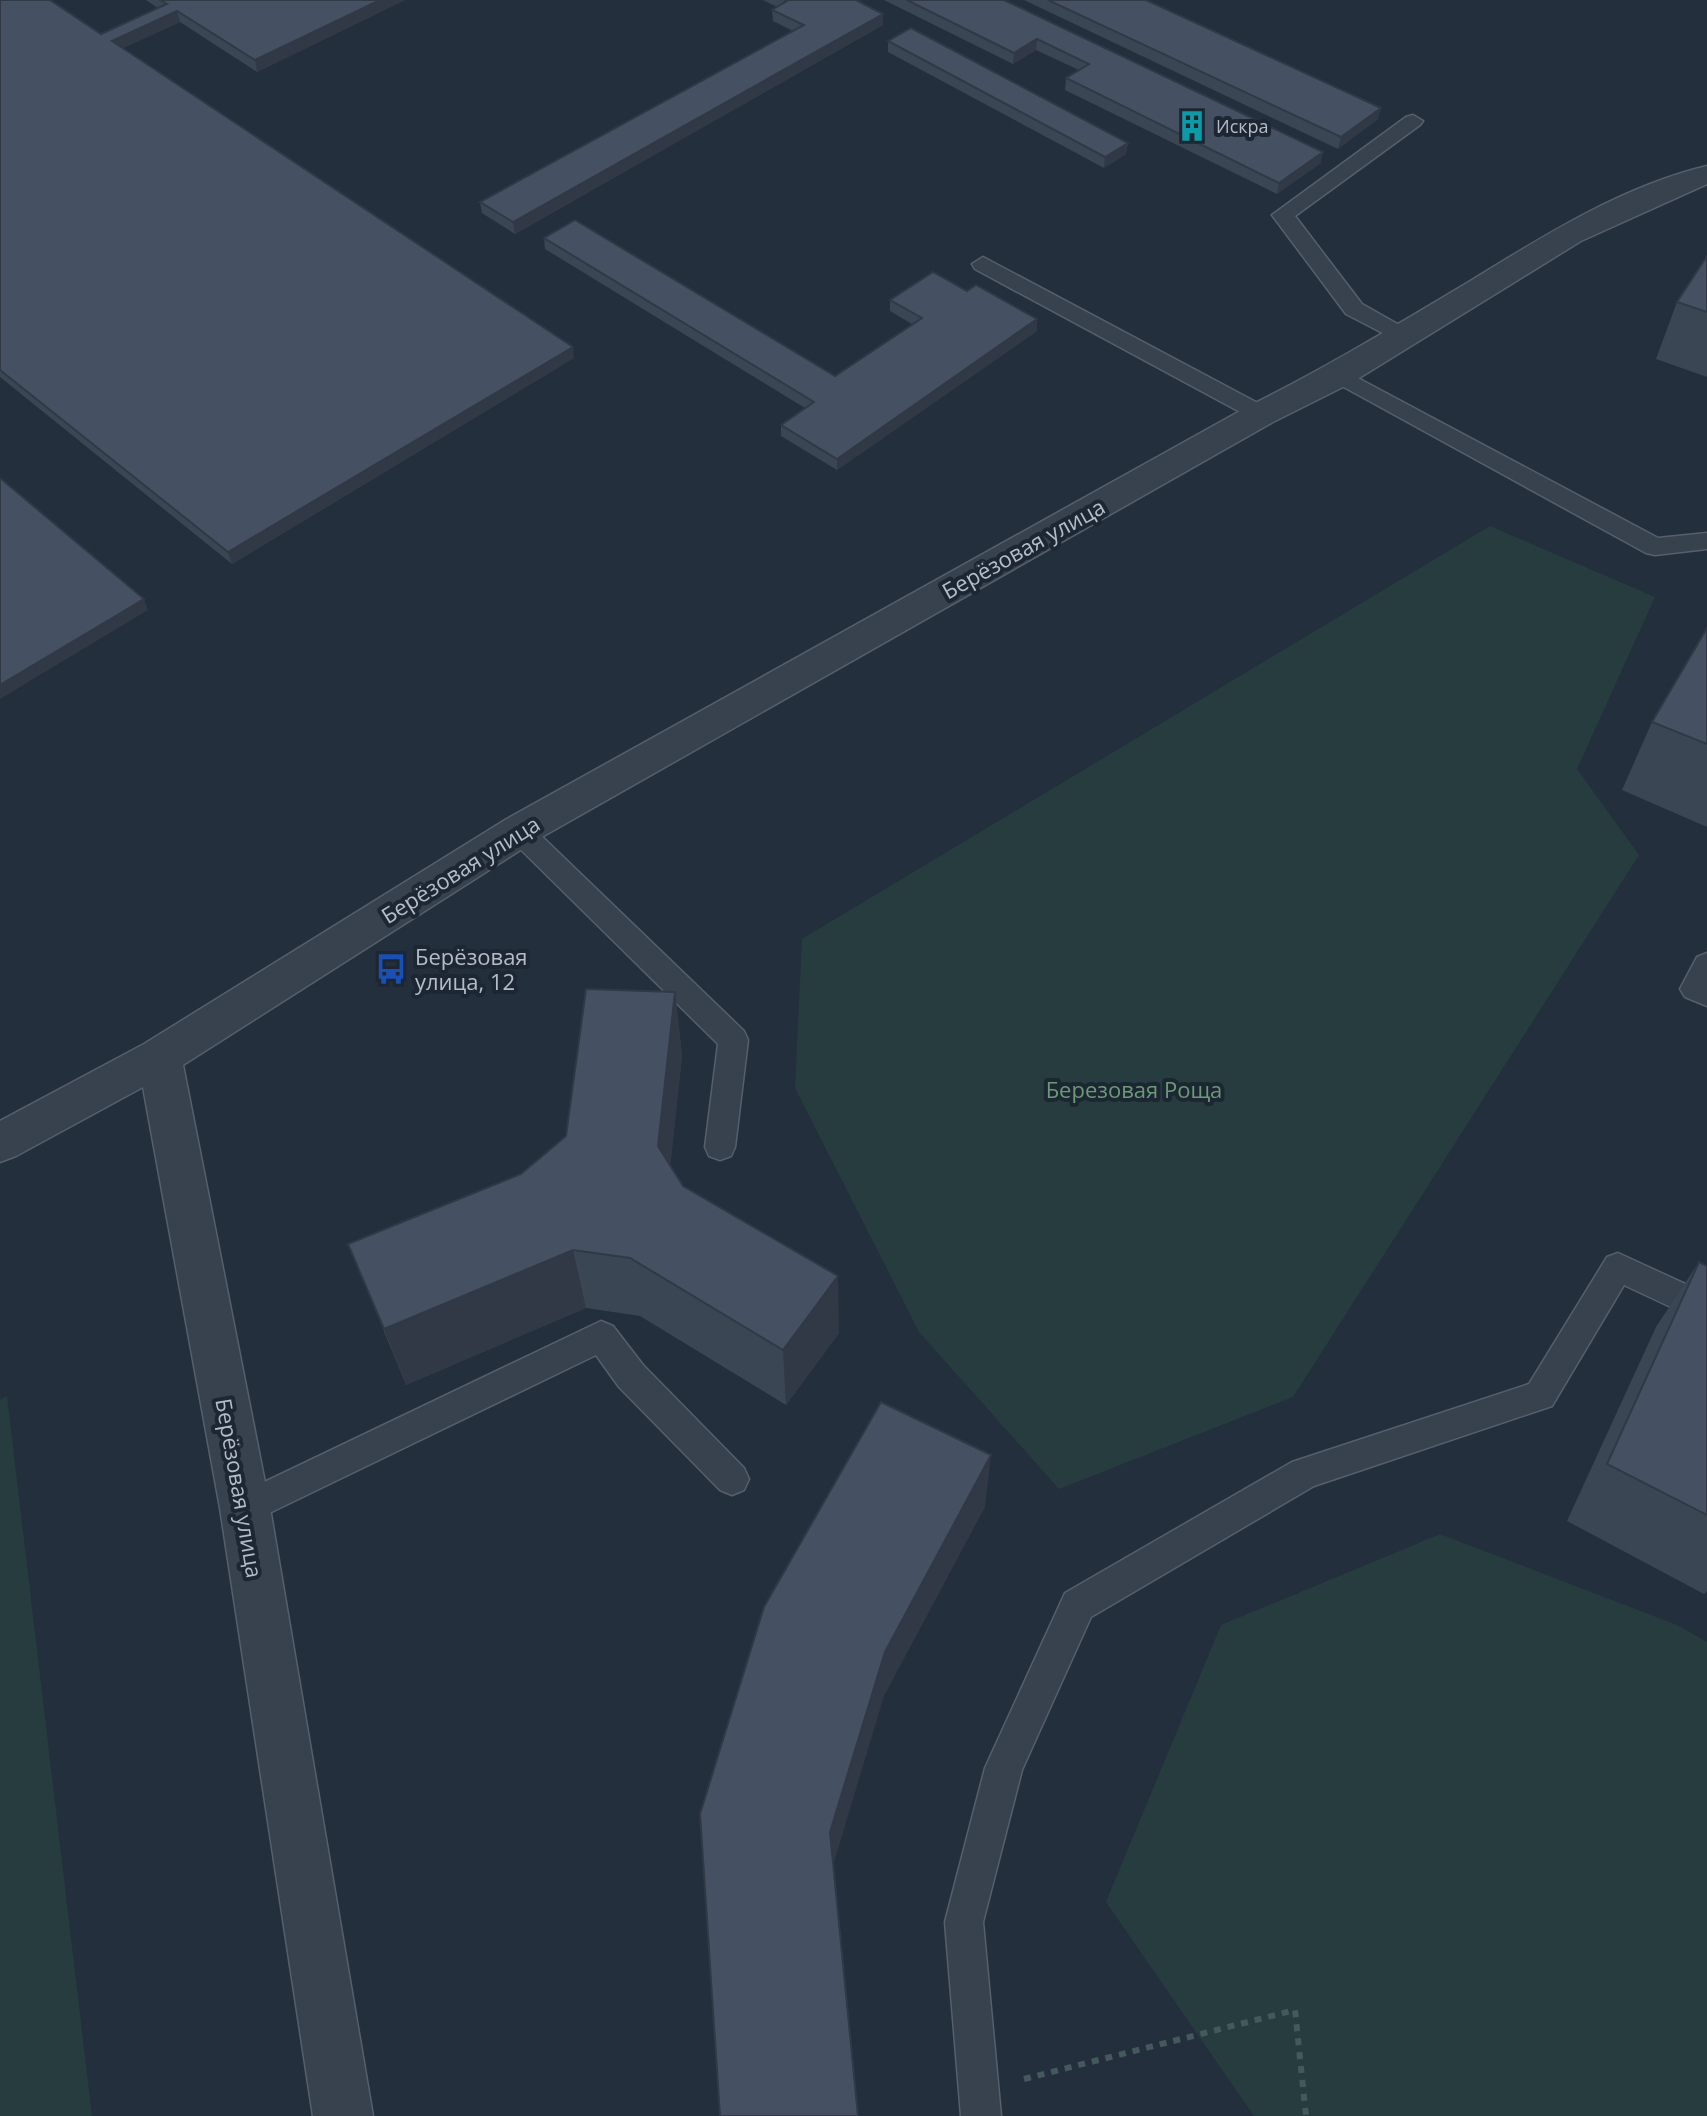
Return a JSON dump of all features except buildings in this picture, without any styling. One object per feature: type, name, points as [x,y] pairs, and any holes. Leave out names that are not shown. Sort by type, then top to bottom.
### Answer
[{"type":"street","name":"Берёзовая улица","points":[[343,2116],[245,1508],[160,1057],[519,831],[1261,414],[1339,375],[1570,234],[1686,180],[1707,175]]},
{"type":"street","points":[[0,1143],[160,1057]]},
{"type":"lane","points":[[1400,335],[1354,309],[1283,215],[1413,121]]},
{"type":"lane","points":[[983,264],[1261,414]]},
{"type":"lane","points":[[1339,375],[1655,547],[1707,541]]},
{"type":"lane","points":[[519,831],[733,1040],[720,1147]]},
{"type":"lane","points":[[1707,965],[1695,989],[1707,994]]},
{"type":"lane","points":[[980,2103],[964,1922],[1004,1768],[1078,1605],[1304,1473],[1540,1395],[1618,1267],[1707,1310]]},
{"type":"lane","points":[[245,1508],[601,1336],[631,1376],[732,1479]]},
{"type":"path","points":[[980,2103],[1295,2010],[1306,2116]]},
{"type":"green space","name":"Березовая Роща","points":[[1490,526],[1655,597],[1577,769],[1639,855],[1293,1397],[1059,1489],[919,1332],[795,1088],[802,939]]},
{"type":"green space","points":[[7,1396],[92,2116],[0,2116],[0,1400]]},
{"type":"green space","points":[[1440,1534],[1677,1625],[1707,1642],[1707,2116],[1254,2116],[1106,1902],[1221,1625]]},
{"type":"place","name":"Искра","points":[[1192,126]]},
{"type":"place","name":"Берёзовая улица, 12","points":[[391,969]]}]
